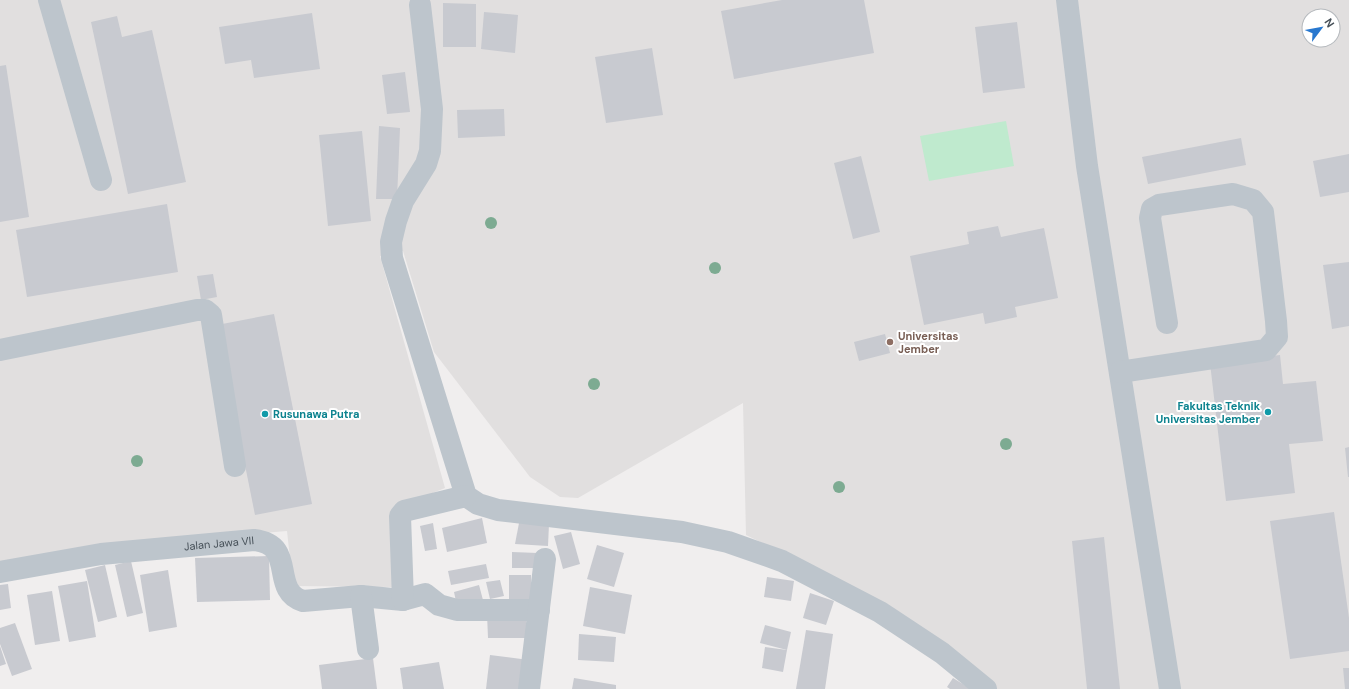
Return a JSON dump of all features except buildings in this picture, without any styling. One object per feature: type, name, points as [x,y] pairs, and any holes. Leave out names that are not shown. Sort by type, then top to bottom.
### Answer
[{"type":"street","points":[[49,0],[101,180]]},
{"type":"street","points":[[1067,0],[1088,166],[1170,689]]},
{"type":"street","points":[[420,5],[432,109],[430,151],[426,164],[404,201],[396,220],[391,242],[392,258],[466,496],[478,504],[498,510],[682,532],[728,542],[782,561],[880,612],[942,653],[986,689]]},
{"type":"street","points":[[1120,372],[1266,350],[1277,337],[1263,212],[1253,200],[1233,194],[1159,205],[1152,209],[1150,218],[1167,323]]},
{"type":"street","points":[[0,350],[197,310],[205,310],[211,315],[235,466]]},
{"type":"street","points":[[466,496],[404,511],[400,516],[403,600],[425,594],[439,605],[457,610],[539,610]]},
{"type":"street","name":"Jalan Jawa VII","points":[[0,572],[101,554],[254,540],[268,543],[279,554],[288,588],[299,600],[304,601],[361,596],[403,600]]},
{"type":"street","points":[[529,689],[545,559]]},
{"type":"street","points":[[361,596],[368,649]]},
{"type":"shaded area","name":"Universitas Jember","points":[[0,0],[1349,0],[1349,689],[996,689],[889,605],[746,535],[743,403],[578,498],[560,497],[530,477],[434,352],[403,251],[380,256],[445,488],[393,509],[394,587],[293,586],[287,531],[112,545],[0,564]]},
{"type":"green space","points":[[1006,121],[1014,166],[929,181],[920,136]]},
{"type":"place","name":"Universitas Jember","points":[[890,342]]},
{"type":"place","name":"Fakultas Teknik Universitas Jember","points":[[1268,412]]},
{"type":"place","name":"Rusunawa Putra","points":[[265,414]]}]
